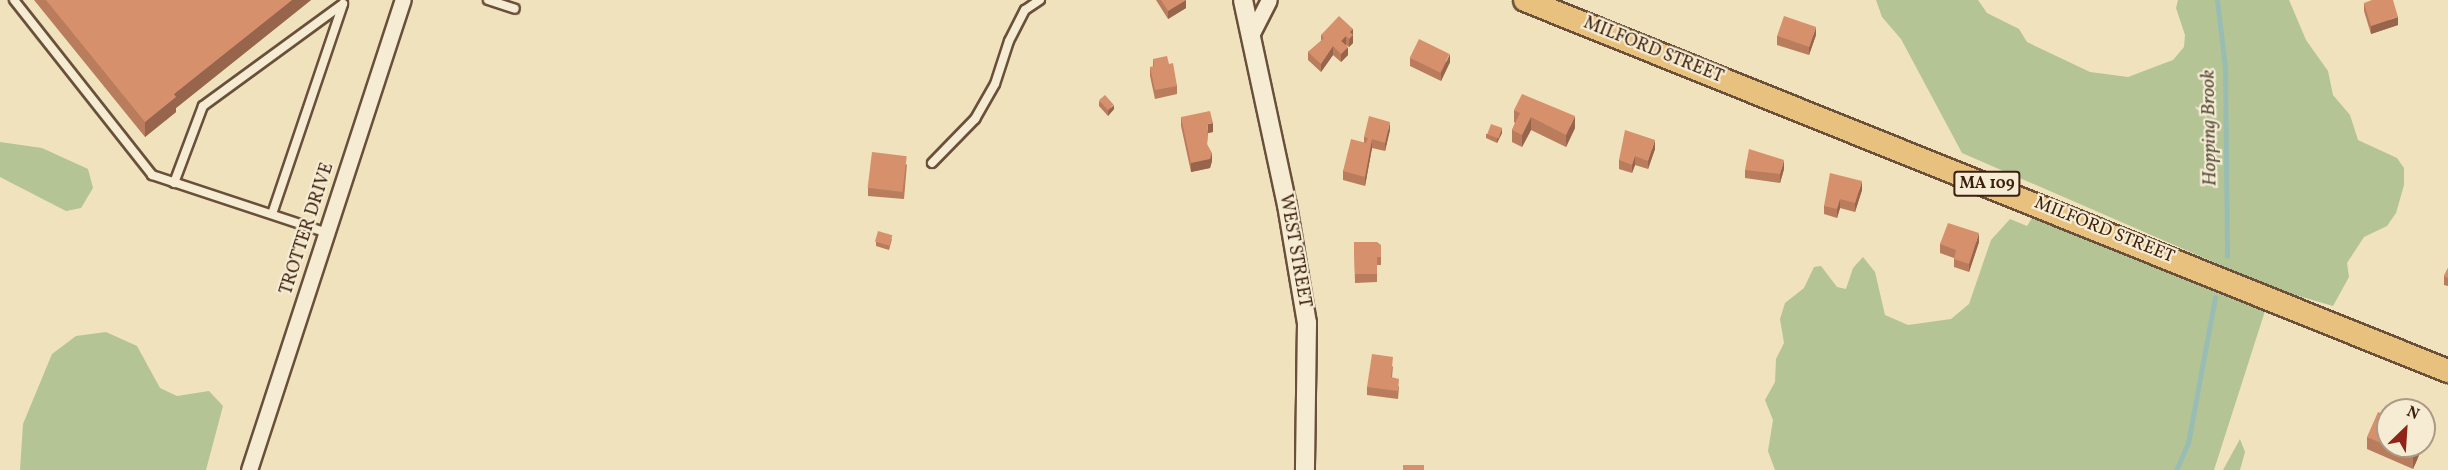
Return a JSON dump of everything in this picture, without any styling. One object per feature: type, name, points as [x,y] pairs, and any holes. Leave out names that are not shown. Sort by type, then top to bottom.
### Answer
[{"type":"main road","name":"MILFORD STREET","points":[[1525,0],[2448,371]]},
{"type":"street","name":"TROTTER DRIVE","points":[[249,470],[403,0]]},
{"type":"street","name":"WEST STREET","points":[[1243,0],[1287,205],[1307,323],[1305,470]]},
{"type":"street","points":[[1251,34],[1269,0]]},
{"type":"lane","points":[[14,0],[152,175],[327,233]]},
{"type":"lane","points":[[488,0],[515,9]]},
{"type":"lane","points":[[932,163],[975,119],[995,84],[1009,40],[1025,10],[1040,0]]},
{"type":"lane","points":[[174,183],[203,106],[343,2]]},
{"type":"lane","points":[[272,214],[343,2]]},
{"type":"green space","points":[[1876,0],[1978,0],[1987,13],[2019,29],[2027,42],[2090,72],[2128,77],[2173,60],[2184,47],[2185,35],[2176,8],[2178,0],[2289,0],[2306,40],[2328,71],[2333,95],[2350,115],[2358,140],[2397,158],[2404,168],[2404,185],[2396,213],[2387,226],[2364,237],[2347,263],[2349,277],[2333,306],[2278,290],[1962,153],[1901,39],[1882,17]]},
{"type":"green space","points":[[0,142],[42,148],[88,169],[93,188],[81,208],[66,211],[0,177]]},
{"type":"green space","points":[[2034,215],[2265,311],[2214,470],[1775,470],[1768,451],[1773,420],[1765,400],[1775,382],[1776,359],[1784,343],[1780,319],[1785,303],[1804,288],[1814,267],[1821,266],[1837,287],[1846,289],[1853,268],[1863,257],[1875,272],[1885,315],[1908,325],[1951,319],[1969,304],[1991,240],[2010,219],[2027,226]]},
{"type":"green space","points":[[106,332],[137,346],[160,388],[177,396],[209,391],[223,406],[206,470],[20,470],[23,424],[52,354],[76,336]]},
{"type":"green space","points":[[2240,439],[2245,452],[2240,470],[2223,470]]},
{"type":"building","points":[[46,0],[292,0],[174,94],[176,97],[145,122]]},
{"type":"building","points":[[1161,0],[1186,0],[1168,11]]},
{"type":"building","points":[[2372,0],[2393,0],[2398,17],[2371,26],[2364,3]]},
{"type":"building","points":[[1339,16],[1353,29],[1350,32],[1353,35],[1349,39],[1346,36],[1341,41],[1348,47],[1341,54],[1333,46],[1321,64],[1308,52],[1324,38],[1321,35]]},
{"type":"building","points":[[1784,16],[1816,27],[1809,47],[1777,36]]},
{"type":"building","points":[[1419,39],[1450,54],[1440,73],[1410,58]]},
{"type":"building","points":[[1167,56],[1169,64],[1173,63],[1177,86],[1155,90],[1150,67],[1154,66],[1153,59]]},
{"type":"building","points":[[1522,94],[1575,116],[1566,135],[1531,117],[1522,135],[1512,130],[1520,113],[1514,110]]},
{"type":"building","points":[[1105,95],[1114,105],[1108,110],[1099,100]]},
{"type":"building","points":[[1210,111],[1213,123],[1208,124],[1207,144],[1212,153],[1210,159],[1191,163],[1181,117]]},
{"type":"building","points":[[1369,116],[1390,122],[1385,143],[1372,139],[1365,177],[1343,171],[1351,139],[1366,143],[1368,138],[1364,137]]},
{"type":"building","points":[[1491,124],[1502,128],[1499,138],[1487,134]]},
{"type":"building","points":[[1625,130],[1655,140],[1648,161],[1635,156],[1632,165],[1619,160]]},
{"type":"building","points":[[1749,149],[1784,160],[1780,174],[1745,170]]},
{"type":"building","points":[[872,152],[907,156],[902,192],[868,188]]},
{"type":"building","points":[[1830,173],[1862,181],[1855,203],[1840,199],[1837,209],[1824,206]]},
{"type":"building","points":[[1948,223],[1979,233],[1969,264],[1954,259],[1956,250],[1940,244]]},
{"type":"building","points":[[878,231],[892,235],[889,246],[875,242]]},
{"type":"building","points":[[1354,242],[1377,242],[1381,245],[1381,257],[1377,257],[1377,274],[1355,274]]},
{"type":"building","points":[[1372,354],[1393,357],[1391,377],[1399,379],[1398,391],[1367,387]]},
{"type":"building","points":[[2376,417],[2376,441],[2367,437]]},
{"type":"building","points":[[1403,465],[1424,465],[1424,470],[1403,470]]},
{"type":"waterway","name":"Hopping Brook","points":[[2217,0],[2225,67],[2227,256]]},
{"type":"waterway","name":"Hopping Brook","points":[[2176,470],[2188,443],[2215,297]]}]
